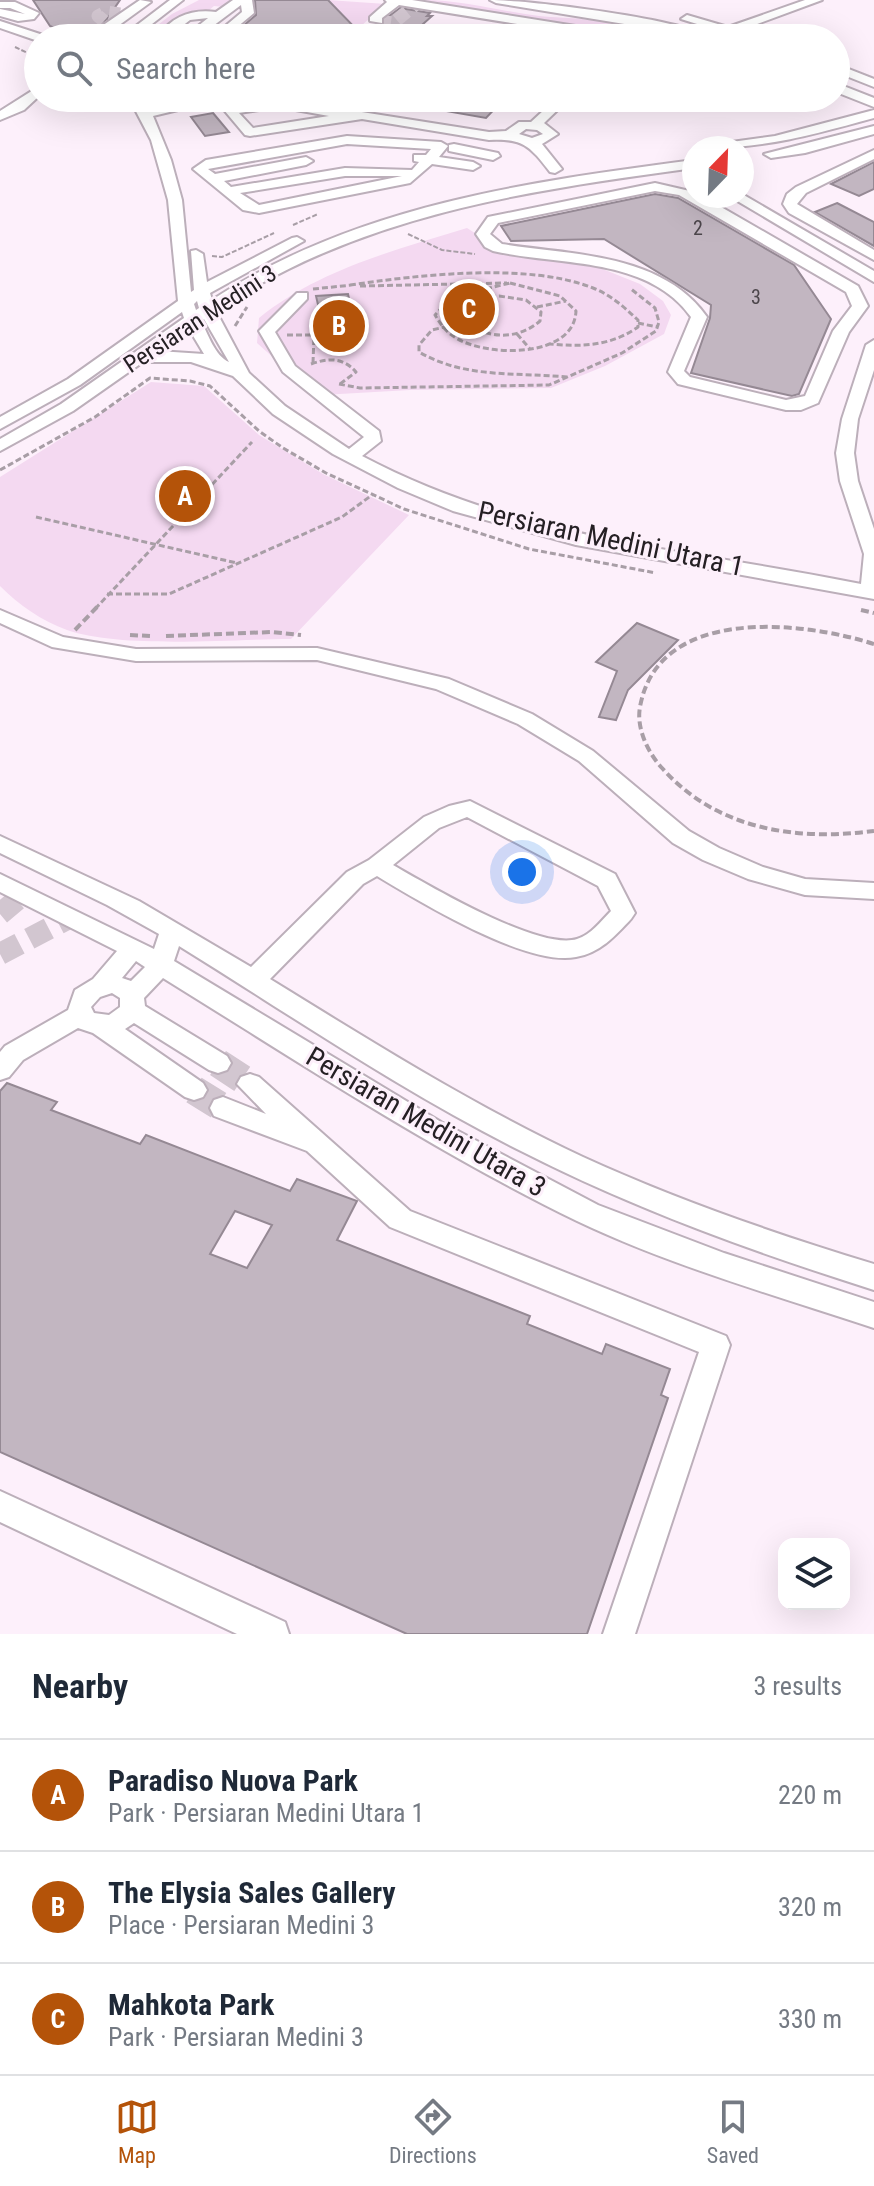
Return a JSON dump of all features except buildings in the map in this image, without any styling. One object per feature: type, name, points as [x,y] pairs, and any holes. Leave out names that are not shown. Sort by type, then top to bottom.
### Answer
[{"type":"street","points":[[114,21],[144,3],[175,0]]},
{"type":"street","points":[[144,24],[175,0]]},
{"type":"street","points":[[209,24],[243,0],[248,13],[234,24]]},
{"type":"street","points":[[378,21],[374,19],[393,0],[539,24]]},
{"type":"street","points":[[496,0],[644,24]]},
{"type":"street","points":[[579,0],[705,24]]},
{"type":"street","points":[[748,24],[816,0]]},
{"type":"street","points":[[144,3],[157,14]]},
{"type":"street","points":[[0,5],[11,4],[35,11]]},
{"type":"street","points":[[0,12],[18,18],[35,11]]},
{"type":"street","points":[[27,24],[35,11]]},
{"type":"street","points":[[114,21],[157,14]]},
{"type":"street","points":[[177,24],[188,16],[213,15]]},
{"type":"street","points":[[600,15],[625,24]]},
{"type":"street","points":[[114,21],[118,24]]},
{"type":"street","points":[[0,24],[24,32]]},
{"type":"street","points":[[19,30],[24,26]]},
{"type":"street","points":[[0,30],[24,41]]},
{"type":"street","points":[[850,74],[874,83]]},
{"type":"street","points":[[850,93],[874,103]]},
{"type":"street","points":[[19,107],[24,103]]},
{"type":"street","points":[[0,116],[24,105]]},
{"type":"street","points":[[143,114],[152,112]]},
{"type":"street","points":[[231,112],[247,132],[350,116],[374,116],[489,136],[512,135],[523,141],[534,142],[551,134],[548,129],[535,125],[515,128],[512,135]]},
{"type":"street","points":[[328,112],[350,116]]},
{"type":"street","points":[[535,125],[549,112]]},
{"type":"street","name":"Persiaran Medini Utara 1","points":[[143,114],[156,137],[172,185],[180,230],[178,253],[217,363],[242,375],[279,410],[351,456],[405,485],[461,507],[538,529],[872,593]]},
{"type":"street","points":[[754,143],[874,114]]},
{"type":"street","points":[[754,157],[805,149],[874,130]]},
{"type":"street","points":[[455,131],[441,146],[418,172],[405,180],[259,209],[248,207],[200,169],[202,166],[322,142],[382,141],[441,146],[493,156]]},
{"type":"street","points":[[534,142],[555,169]]},
{"type":"street","points":[[213,179],[359,153],[473,166]]},
{"type":"street","name":"Persiaran Medini 3","points":[[0,424],[74,382],[193,296],[240,268],[299,240],[380,210],[439,193],[555,169],[682,153]]},
{"type":"street","points":[[874,154],[801,190],[792,197],[790,204],[794,210],[874,256]]},
{"type":"street","name":"Persiaran Medini 3","points":[[0,446],[64,410],[200,315],[291,260],[388,221],[454,201],[520,188],[682,166]]},
{"type":"street","points":[[652,170],[682,176]]},
{"type":"street","points":[[229,191],[345,172],[418,172]]},
{"type":"street","points":[[655,187],[683,191],[766,239],[853,289],[860,306],[841,331],[814,397],[801,405],[691,384],[678,376],[676,372],[699,317],[683,295],[669,287],[647,277],[589,261],[498,248],[490,244],[483,234],[493,220],[655,187]]},
{"type":"street","points":[[754,207],[874,277]]},
{"type":"street","name":"Persiaran Medini Utara 1","points":[[180,230],[200,255],[193,296]]},
{"type":"street","points":[[766,239],[792,230]]},
{"type":"street","points":[[789,252],[814,243]]},
{"type":"street","points":[[200,255],[202,265],[211,268],[240,268]]},
{"type":"street","points":[[302,296],[269,326],[269,335],[302,379],[373,435],[372,441],[351,456]]},
{"type":"street","name":"Persiaran Medini Utara 1","points":[[200,315],[238,359],[242,375]]},
{"type":"street","points":[[872,593],[873,554],[849,481],[845,453],[850,419],[874,345]]},
{"type":"street","points":[[140,358],[174,354],[217,363]]},
{"type":"street","points":[[0,616],[136,655],[317,654],[442,684],[525,719],[586,756],[681,837],[711,854],[756,873],[805,887],[874,891]]},
{"type":"street","points":[[253,981],[355,878],[377,866],[436,818],[453,811],[470,809],[607,880],[623,913],[596,941],[558,951],[528,943],[377,866]]},
{"type":"street","name":"Persiaran Medini Utara 3","points":[[0,844],[96,889],[449,1099],[543,1150],[647,1200],[772,1246],[874,1277]]},
{"type":"street","name":"Persiaran Medini Utara 3","points":[[0,882],[133,948],[432,1130],[588,1213],[721,1265],[874,1315]]},
{"type":"street","points":[[73,916],[96,889]]},
{"type":"street","points":[[0,1070],[14,1053],[91,1020],[119,1022],[161,965],[171,932]]},
{"type":"street","points":[[133,948],[102,985],[81,999],[91,1020],[194,1090]]},
{"type":"street","points":[[102,985],[121,986],[132,1003],[218,1063]]},
{"type":"street","points":[[250,1084],[400,1219],[716,1345],[619,1634]]},
{"type":"street","points":[[223,1108],[317,1146]]},
{"type":"street","points":[[0,1506],[273,1634]]},
{"type":"path","points":[[9,44],[24,51]]},
{"type":"path","points":[[289,226],[327,211]]},
{"type":"path","points":[[404,231],[416,240],[442,250],[483,255]]},
{"type":"path","points":[[215,262],[276,232]]},
{"type":"path","points":[[200,255],[222,257]]},
{"type":"path","points":[[350,285],[472,273],[523,273],[553,277],[591,289],[630,311],[638,323],[657,327]]},
{"type":"path","points":[[510,283],[452,297],[435,315],[439,326],[449,336],[465,344],[509,351],[550,344],[591,346],[612,342],[625,338],[638,327],[638,323]]},
{"type":"path","points":[[302,296],[321,286],[510,283],[543,287],[567,301],[576,315],[574,325],[550,344]]},
{"type":"path","points":[[314,335],[313,363],[302,379],[360,388],[549,385],[643,342],[657,327],[655,308],[629,287]]},
{"type":"path","points":[[465,322],[462,313],[468,305],[490,296],[517,297],[537,307],[567,301]]},
{"type":"path","points":[[537,307],[540,321],[531,329],[517,334],[486,333],[465,322],[439,326],[424,336],[419,352],[442,364],[487,375],[568,377]]},
{"type":"path","points":[[517,334],[530,349]]},
{"type":"path","points":[[269,335],[325,335]]},
{"type":"path","points":[[313,363],[333,359],[351,366],[356,372],[352,378],[339,384]]},
{"type":"path","points":[[0,470],[95,417],[150,378],[208,384]]},
{"type":"path","points":[[62,634],[76,629],[252,442]]},
{"type":"path","points":[[107,594],[169,594],[342,517],[372,495]]},
{"type":"path","points":[[36,517],[238,563]]},
{"type":"path","points":[[874,644],[839,632],[796,625],[753,625],[714,633],[681,648],[656,669],[642,696],[640,710],[645,740],[657,763],[676,784],[712,809],[756,826],[804,836],[829,837],[874,831]]},
{"type":"path","points":[[62,634],[76,629],[89,630]]},
{"type":"path","points":[[128,635],[272,632],[305,636]]},
{"type":"shaded area","points":[[199,0],[234,0],[224,7],[214,6],[208,11],[183,14],[169,24],[159,24]]},
{"type":"shaded area","points":[[328,0],[386,4],[363,24],[350,24],[321,19],[332,4]]},
{"type":"shaded area","points":[[423,0],[612,24],[553,24]]},
{"type":"shaded area","points":[[467,228],[509,255],[595,266],[640,284],[663,301],[671,315],[664,334],[605,366],[551,388],[322,395],[257,343],[259,318],[306,287],[358,263]]},
{"type":"shaded area","points":[[151,382],[204,386],[259,435],[323,474],[409,515],[291,639],[146,641],[90,636],[67,630],[40,617],[0,586],[0,477]]},
{"type":"tunnel","points":[[378,21],[393,23],[415,5]]},
{"type":"tunnel","points":[[104,21],[98,16],[106,12],[120,14]]},
{"type":"tunnel","points":[[0,914],[24,894]]},
{"type":"tunnel","points":[[0,954],[73,916]]},
{"type":"tunnel","points":[[218,1063],[250,1084]]},
{"type":"tunnel","points":[[194,1090],[223,1108]]},
{"type":"place","name":"Mahkota Park","points":[[469,309]]},
{"type":"place","name":"The Elysia Sales Gallery","points":[[339,326]]},
{"type":"place","name":"Paradiso Nuova Park","points":[[185,496]]}]
